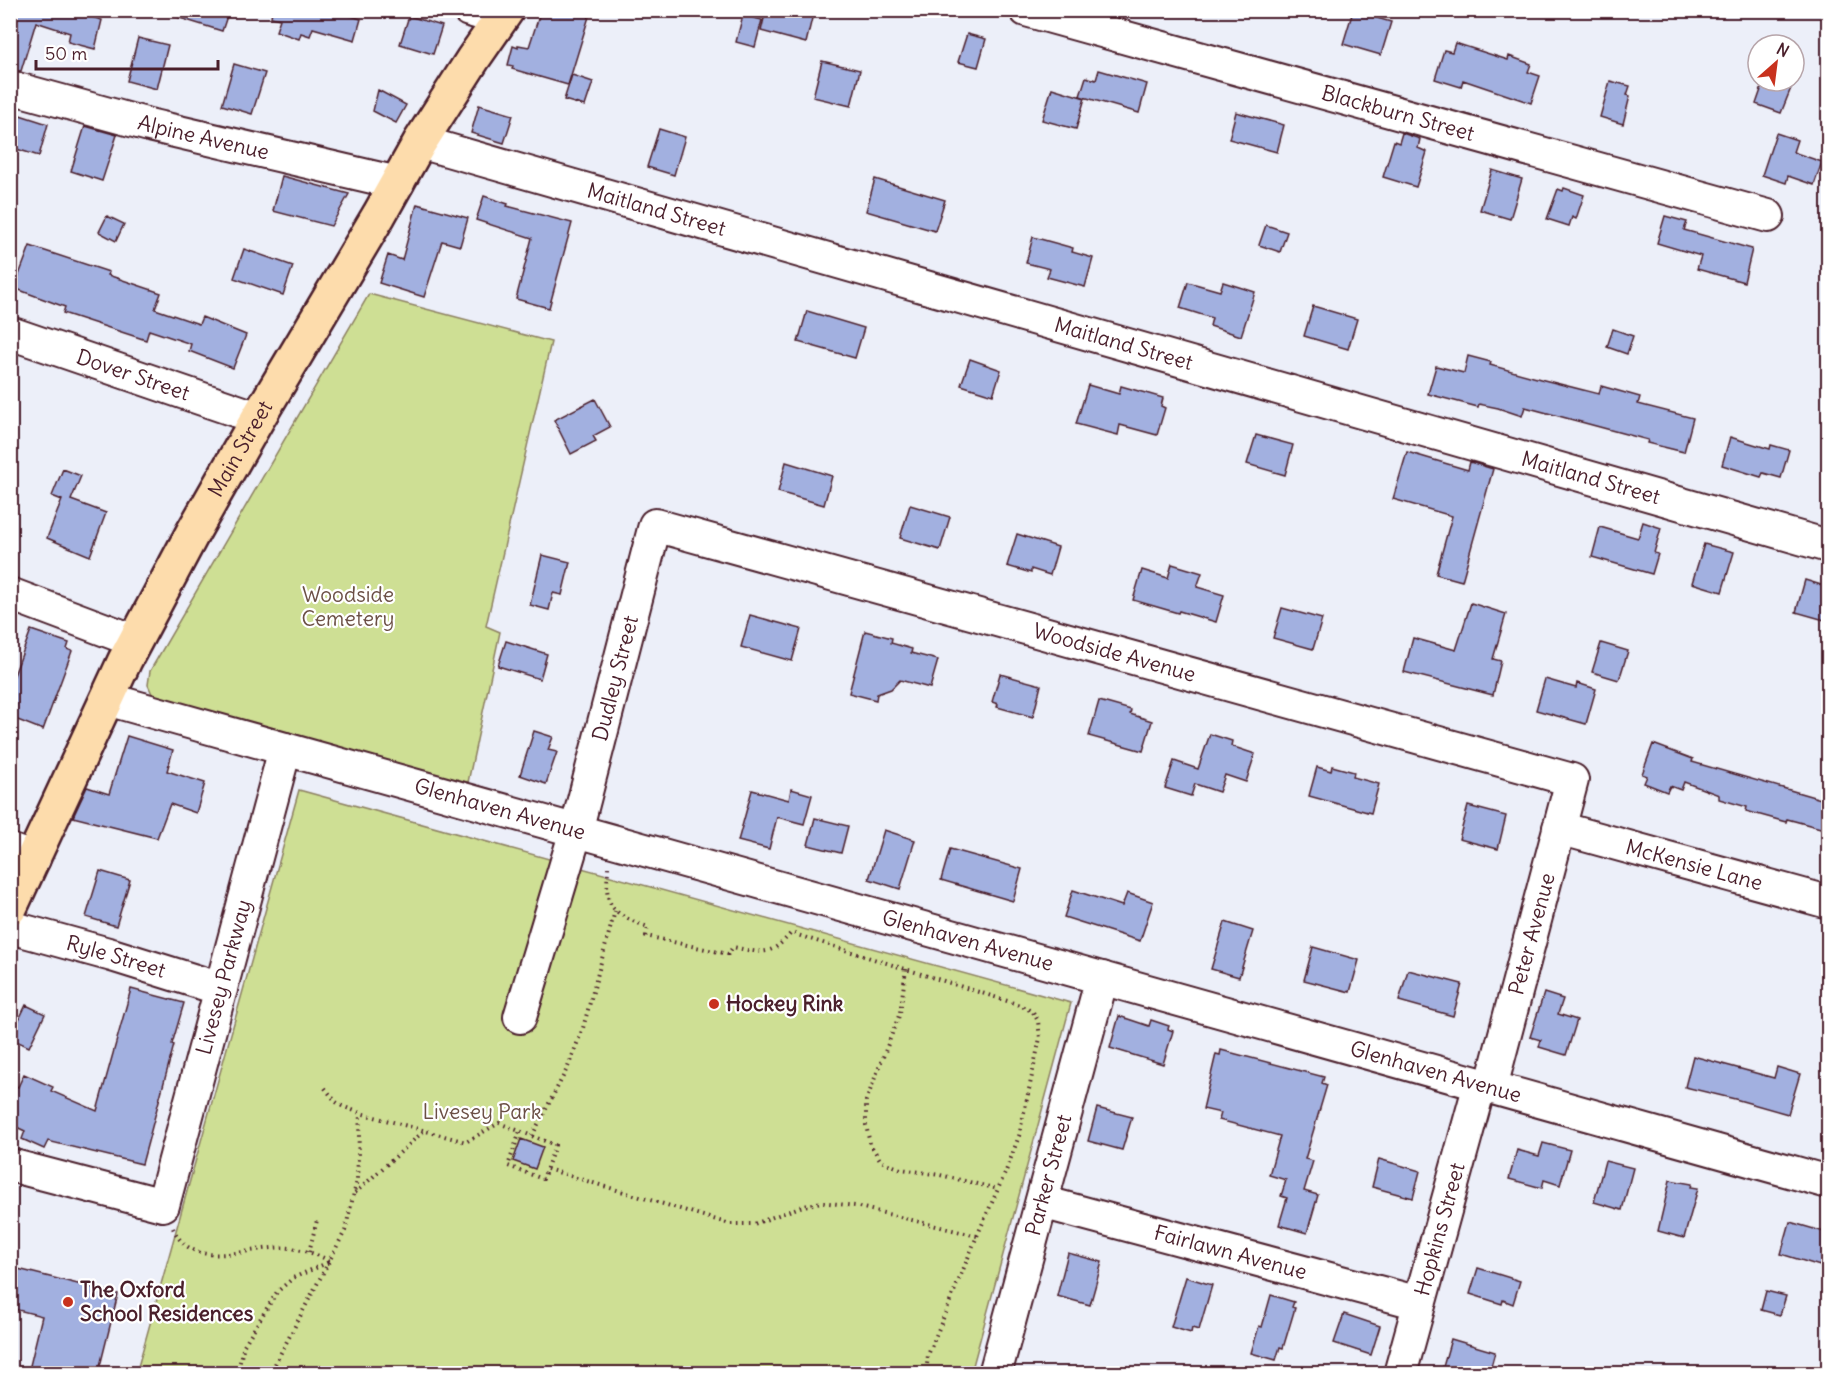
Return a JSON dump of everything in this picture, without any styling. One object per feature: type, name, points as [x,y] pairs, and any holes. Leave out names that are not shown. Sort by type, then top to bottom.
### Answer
[{"type":"main road","name":"Main Street","points":[[10,908],[22,855],[107,699],[187,543],[420,142],[504,15]]},
{"type":"street","points":[[469,10],[504,15]]},
{"type":"street","name":"Blackburn Street","points":[[1026,10],[1768,216]]},
{"type":"street","name":"Alpine Avenue","points":[[10,87],[148,125],[398,183]]},
{"type":"street","name":"Maitland Street","points":[[420,142],[1828,546]]},
{"type":"street","name":"Dover Street","points":[[10,333],[258,418]]},
{"type":"street","name":"Woodside Avenue","points":[[656,525],[1572,780]]},
{"type":"street","name":"Dudley Street","points":[[520,1017],[576,831],[656,525]]},
{"type":"street","points":[[10,594],[135,641]]},
{"type":"street","name":"Glenhaven Avenue","points":[[107,699],[1828,1182]]},
{"type":"street","name":"Livesey Parkway","points":[[163,1206],[285,749]]},
{"type":"street","name":"Peter Avenue","points":[[1486,1085],[1572,780]]},
{"type":"street","name":"McKensie Lane","points":[[1559,828],[1828,902]]},
{"type":"street","name":"Ryle Street","points":[[10,927],[112,955],[221,989]]},
{"type":"street","name":"Parker Street","points":[[995,1374],[1102,978]]},
{"type":"street","name":"Hopkins Street","points":[[1400,1374],[1419,1303],[1486,1085]]},
{"type":"street","points":[[10,1165],[163,1206]]},
{"type":"street","name":"Fairlawn Avenue","points":[[1042,1202],[1419,1303]]},
{"type":"path","points":[[609,864],[608,897],[615,911],[648,927],[646,936],[728,954],[733,947],[758,953],[773,950],[791,933],[1020,1005],[1033,1012],[1038,1021],[1040,1038],[1019,1136],[928,1355],[926,1374]]},
{"type":"path","points":[[532,1136],[568,1067],[583,1028],[615,911]]},
{"type":"path","points":[[906,969],[900,1013],[866,1101],[866,1125],[870,1144],[881,1161],[901,1169],[940,1175],[998,1189]]},
{"type":"path","points":[[325,1088],[336,1102],[360,1113],[466,1142],[499,1123],[555,1145],[543,1179],[508,1166],[519,1131]]},
{"type":"path","points":[[275,1364],[345,1231],[357,1180],[360,1113]]},
{"type":"path","points":[[354,1194],[424,1131]]},
{"type":"path","points":[[547,1169],[730,1224],[754,1224],[800,1207],[821,1202],[855,1206],[977,1236]]},
{"type":"path","points":[[163,1206],[178,1239],[189,1248],[211,1255],[289,1248],[309,1252],[330,1262]]},
{"type":"path","points":[[309,1252],[317,1220]]},
{"type":"path","points":[[237,1374],[244,1345],[277,1292],[293,1278],[330,1262]]},
{"type":"green space","name":"Woodside Cemetery","points":[[369,294],[551,342],[486,626],[500,632],[467,787],[153,696],[148,685],[150,671]]},
{"type":"green space","name":"Livesey Park","points":[[299,790],[1071,1003],[971,1373],[136,1374]]},
{"type":"building","points":[[10,10],[67,10],[102,20],[95,49],[68,42],[70,33],[36,22],[21,71],[10,70]]},
{"type":"building","points":[[171,10],[229,10],[222,31],[170,15]]},
{"type":"building","points":[[272,10],[332,10],[361,19],[355,40],[313,28],[310,36],[301,33],[299,39],[276,31],[280,19],[271,17]]},
{"type":"building","points":[[541,10],[591,10],[568,85],[512,69],[513,66],[508,65],[513,46],[529,47]]},
{"type":"building","points":[[766,10],[814,10],[806,43],[761,31]]},
{"type":"building","points":[[1353,11],[1391,22],[1381,55],[1343,44]]},
{"type":"building","points":[[743,15],[762,20],[755,47],[736,42]]},
{"type":"building","points":[[409,16],[442,26],[433,54],[400,44]]},
{"type":"building","points":[[967,34],[986,39],[978,67],[958,62]]},
{"type":"building","points":[[138,38],[168,45],[157,89],[127,81]]},
{"type":"building","points":[[1455,43],[1508,60],[1509,56],[1531,64],[1528,72],[1540,76],[1531,103],[1463,80],[1461,87],[1435,79],[1444,50],[1452,52]]},
{"type":"building","points":[[822,61],[860,70],[851,106],[813,97]]},
{"type":"building","points":[[234,64],[265,73],[252,114],[222,105]]},
{"type":"building","points":[[1099,70],[1147,84],[1139,113],[1080,96],[1086,77],[1096,80]]},
{"type":"building","points":[[572,75],[593,82],[585,106],[564,100]]},
{"type":"building","points":[[1610,81],[1630,86],[1627,95],[1630,96],[1623,124],[1600,117]]},
{"type":"building","points":[[1052,88],[1085,98],[1076,129],[1042,120]]},
{"type":"building","points":[[378,90],[406,105],[396,123],[373,111]]},
{"type":"building","points":[[1760,93],[1789,93],[1781,113],[1756,104]]},
{"type":"building","points":[[479,105],[513,115],[504,143],[471,133]]},
{"type":"building","points":[[1236,112],[1284,125],[1277,152],[1229,139]]},
{"type":"building","points":[[20,115],[48,124],[39,156],[10,147]]},
{"type":"building","points":[[85,126],[117,135],[102,181],[71,171]]},
{"type":"building","points":[[659,129],[685,137],[674,175],[647,167]]},
{"type":"building","points":[[1402,133],[1420,139],[1418,148],[1427,152],[1416,187],[1383,177],[1394,141],[1399,143]]},
{"type":"building","points":[[1776,133],[1797,140],[1793,152],[1822,162],[1814,185],[1788,176],[1786,183],[1762,175]]},
{"type":"building","points":[[1492,170],[1522,179],[1510,219],[1480,210]]},
{"type":"building","points":[[282,176],[349,194],[331,226],[273,211]]},
{"type":"building","points":[[875,179],[945,200],[935,231],[866,211]]},
{"type":"building","points":[[1564,188],[1584,195],[1576,219],[1572,217],[1569,226],[1547,219],[1558,189],[1563,191]]},
{"type":"building","points":[[484,196],[508,204],[507,206],[572,223],[549,308],[516,299],[532,238],[476,220]]},
{"type":"building","points":[[417,204],[468,218],[460,246],[442,241],[424,297],[379,283],[388,255],[402,260]]},
{"type":"building","points":[[107,216],[124,224],[116,241],[99,232]]},
{"type":"building","points":[[1665,216],[1687,222],[1684,230],[1752,249],[1744,282],[1697,269],[1701,256],[1657,243]]},
{"type":"building","points":[[1266,225],[1287,232],[1280,252],[1259,245]]},
{"type":"building","points":[[1033,237],[1073,248],[1072,252],[1093,258],[1085,287],[1047,277],[1050,269],[1026,263]]},
{"type":"building","points":[[30,246],[109,272],[108,275],[161,293],[155,309],[199,324],[202,317],[246,335],[233,368],[189,351],[191,344],[149,330],[146,340],[63,313],[65,307],[14,288]]},
{"type":"building","points":[[244,249],[293,266],[283,295],[234,278]]},
{"type":"building","points":[[1188,282],[1220,291],[1223,282],[1255,292],[1241,336],[1210,326],[1212,318],[1180,308]]},
{"type":"building","points":[[1313,306],[1357,319],[1348,349],[1304,336]]},
{"type":"building","points":[[807,311],[864,328],[855,358],[798,342]]},
{"type":"building","points":[[1613,329],[1633,336],[1627,354],[1607,347]]},
{"type":"building","points":[[1468,356],[1491,362],[1490,365],[1599,394],[1601,386],[1640,397],[1638,404],[1693,418],[1684,452],[1525,407],[1522,416],[1498,408],[1479,404],[1478,407],[1428,394],[1436,366],[1464,373]]},
{"type":"building","points":[[970,359],[1001,370],[993,395],[961,385]]},
{"type":"building","points":[[1088,385],[1119,394],[1121,386],[1163,398],[1161,406],[1165,408],[1157,435],[1120,425],[1118,435],[1076,424]]},
{"type":"building","points":[[595,399],[610,427],[593,436],[596,441],[571,454],[554,420]]},
{"type":"building","points":[[1256,435],[1293,445],[1285,475],[1247,464]]},
{"type":"building","points":[[1730,437],[1770,449],[1771,445],[1789,450],[1781,478],[1763,473],[1761,477],[1722,465]]},
{"type":"building","points":[[1407,452],[1468,470],[1470,462],[1493,469],[1462,581],[1436,574],[1452,516],[1393,499]]},
{"type":"building","points":[[786,462],[832,476],[824,505],[778,492]]},
{"type":"building","points":[[63,469],[81,476],[71,500],[106,513],[90,556],[47,538],[62,500],[52,496]]},
{"type":"building","points":[[910,505],[950,517],[940,550],[900,538]]},
{"type":"building","points":[[1643,522],[1661,528],[1654,553],[1658,554],[1652,574],[1592,557],[1600,527],[1638,538]]},
{"type":"building","points":[[1017,534],[1058,547],[1050,575],[1031,569],[1031,573],[1007,566]]},
{"type":"building","points":[[1704,544],[1734,552],[1722,592],[1692,583]]},
{"type":"building","points":[[542,555],[570,562],[562,595],[553,593],[549,610],[530,605]]},
{"type":"building","points":[[1172,564],[1202,573],[1197,587],[1224,595],[1216,622],[1133,600],[1142,570],[1168,578]]},
{"type":"building","points":[[1805,580],[1828,587],[1828,621],[1796,612]]},
{"type":"building","points":[[1471,603],[1506,614],[1493,659],[1501,661],[1493,695],[1404,672],[1413,638],[1456,650]]},
{"type":"building","points":[[1282,608],[1322,619],[1313,649],[1273,638]]},
{"type":"building","points":[[750,615],[801,629],[792,661],[741,647]]},
{"type":"building","points":[[31,630],[69,643],[67,649],[72,651],[43,730],[10,717],[10,686]]},
{"type":"building","points":[[865,631],[892,638],[891,643],[912,649],[911,653],[938,660],[930,688],[900,680],[891,689],[877,694],[876,700],[849,693]]},
{"type":"building","points":[[506,641],[547,654],[540,679],[498,666]]},
{"type":"building","points":[[1601,643],[1628,651],[1619,680],[1592,672]]},
{"type":"building","points":[[1000,674],[1041,685],[1033,717],[997,707],[998,704],[992,702]]},
{"type":"building","points":[[1545,679],[1576,688],[1577,683],[1596,689],[1586,724],[1536,710]]},
{"type":"building","points":[[1099,701],[1131,710],[1130,714],[1152,721],[1143,751],[1089,736]]},
{"type":"building","points":[[534,731],[553,737],[548,750],[557,752],[546,784],[520,775]]},
{"type":"building","points":[[1210,734],[1232,741],[1231,746],[1255,754],[1246,782],[1225,775],[1219,792],[1195,784],[1191,796],[1165,788],[1174,761],[1198,769]]},
{"type":"building","points":[[127,736],[173,750],[167,771],[205,783],[196,813],[170,804],[157,838],[73,817],[87,787],[109,794]]},
{"type":"building","points":[[1653,744],[1693,759],[1692,762],[1828,801],[1828,830],[1746,811],[1747,807],[1719,799],[1719,795],[1684,782],[1681,790],[1670,786],[1667,792],[1644,783],[1647,776],[1642,774]]},
{"type":"building","points":[[1332,766],[1354,772],[1353,777],[1379,784],[1371,813],[1309,796],[1317,767],[1331,771]]},
{"type":"building","points":[[791,789],[812,795],[804,824],[777,817],[769,849],[738,841],[752,790],[789,800]]},
{"type":"building","points":[[1468,806],[1506,816],[1498,849],[1459,839]]},
{"type":"building","points":[[815,818],[848,826],[841,853],[808,845]]},
{"type":"building","points":[[884,830],[915,840],[900,889],[869,879]]},
{"type":"building","points":[[950,849],[1022,869],[1013,901],[941,880]]},
{"type":"building","points":[[100,871],[130,880],[116,926],[86,917]]},
{"type":"building","points":[[1073,890],[1122,906],[1127,893],[1153,902],[1140,941],[1064,917]]},
{"type":"building","points":[[1225,922],[1253,931],[1239,977],[1211,969]]},
{"type":"building","points":[[1313,947],[1359,960],[1350,992],[1304,980]]},
{"type":"building","points":[[1408,970],[1462,984],[1453,1016],[1399,1001]]},
{"type":"building","points":[[131,989],[184,1003],[142,1164],[48,1141],[44,1149],[22,1139],[25,1131],[10,1124],[10,1083],[18,1087],[24,1074],[53,1087],[51,1091],[97,1111]]},
{"type":"building","points":[[1544,993],[1563,999],[1558,1014],[1577,1020],[1566,1055],[1539,1047],[1541,1040],[1530,1037]]},
{"type":"building","points":[[26,1005],[45,1014],[29,1047],[10,1038]]},
{"type":"building","points":[[1119,1016],[1149,1026],[1151,1020],[1169,1026],[1168,1029],[1173,1031],[1163,1064],[1110,1048]]},
{"type":"building","points":[[1221,1050],[1324,1077],[1322,1083],[1327,1085],[1305,1159],[1313,1161],[1304,1191],[1318,1195],[1307,1233],[1279,1225],[1287,1198],[1281,1196],[1286,1180],[1269,1175],[1280,1136],[1219,1120],[1221,1113],[1203,1109],[1216,1054],[1220,1055]]},
{"type":"building","points":[[1693,1056],[1774,1078],[1777,1067],[1800,1074],[1788,1114],[1685,1087]]},
{"type":"building","points":[[1097,1108],[1132,1117],[1122,1150],[1088,1141]]},
{"type":"building","points":[[521,1139],[543,1147],[535,1169],[513,1161]]},
{"type":"building","points":[[1543,1143],[1570,1150],[1560,1185],[1544,1180],[1542,1188],[1509,1179],[1517,1150],[1539,1156]]},
{"type":"building","points":[[1379,1159],[1420,1171],[1413,1198],[1372,1187]]},
{"type":"building","points":[[1605,1161],[1633,1168],[1622,1210],[1594,1202]]},
{"type":"building","points":[[1670,1180],[1692,1184],[1691,1187],[1698,1188],[1684,1238],[1658,1231]]},
{"type":"building","points":[[1790,1222],[1828,1233],[1828,1267],[1781,1254]]},
{"type":"building","points":[[1068,1253],[1102,1262],[1090,1305],[1057,1296]]},
{"type":"building","name":"The Oxford School Residences","points":[[10,1267],[118,1294],[98,1374],[28,1374],[42,1316],[10,1308]]},
{"type":"building","points":[[1478,1268],[1520,1281],[1513,1304],[1503,1300],[1502,1304],[1470,1294]]},
{"type":"building","points":[[1186,1277],[1212,1285],[1199,1330],[1192,1328],[1191,1333],[1171,1327]]},
{"type":"building","points":[[1766,1291],[1786,1296],[1780,1315],[1761,1310]]},
{"type":"building","points":[[1271,1295],[1294,1302],[1292,1307],[1295,1308],[1283,1348],[1280,1347],[1276,1360],[1251,1353],[1259,1326],[1262,1327]]},
{"type":"building","points":[[1344,1314],[1380,1326],[1371,1355],[1334,1343]]},
{"type":"building","points":[[1451,1339],[1495,1352],[1489,1374],[1441,1374]]},
{"type":"place","name":"Hockey Rink","points":[[714,1004]]},
{"type":"place","name":"The Oxford School Residences","points":[[68,1302]]}]
